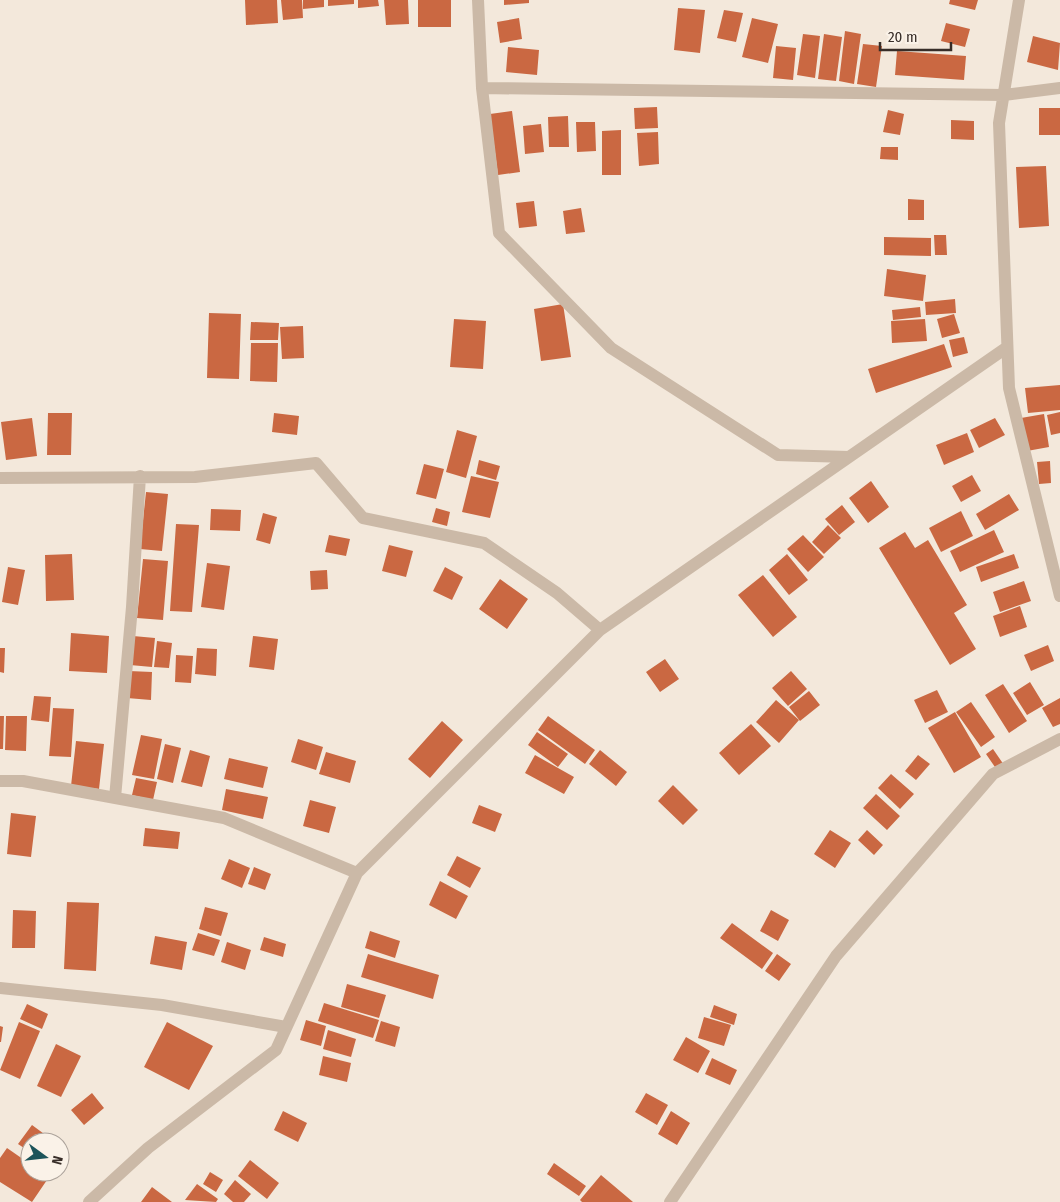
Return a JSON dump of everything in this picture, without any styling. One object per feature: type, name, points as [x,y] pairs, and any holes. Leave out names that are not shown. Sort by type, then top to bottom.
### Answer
[{"type":"street","points":[[478,0],[482,88],[499,233],[611,348],[778,455],[849,457]]},
{"type":"street","points":[[1019,0],[999,123],[1008,388],[1060,596]]},
{"type":"street","points":[[482,88],[1004,95],[1060,88]]},
{"type":"street","points":[[89,1202],[148,1148],[276,1050],[357,873],[600,630],[1006,348]]},
{"type":"street","points":[[0,478],[195,476],[316,463],[363,518],[484,544],[557,593],[600,630]]},
{"type":"street","points":[[115,798],[132,607],[140,476]]},
{"type":"street","points":[[670,1202],[836,956],[993,774],[1060,739]]},
{"type":"street","points":[[0,781],[23,781],[224,818],[357,873]]},
{"type":"street","points":[[0,988],[162,1004],[286,1027]]},
{"type":"building","points":[[245,0],[277,0],[278,23],[246,25]]},
{"type":"building","points":[[281,0],[302,0],[303,18],[283,20]]},
{"type":"building","points":[[303,0],[324,0],[324,7],[303,9]]},
{"type":"building","points":[[328,0],[354,0],[354,4],[328,6]]},
{"type":"building","points":[[358,0],[378,0],[379,6],[358,8]]},
{"type":"building","points":[[384,0],[408,0],[409,24],[386,25]]},
{"type":"building","points":[[418,0],[451,0],[451,27],[418,27]]},
{"type":"building","points":[[504,0],[529,0],[529,3],[504,5]]},
{"type":"building","points":[[950,0],[978,0],[975,10],[949,4]]},
{"type":"building","points":[[678,8],[705,10],[700,53],[674,50]]},
{"type":"building","points":[[724,10],[743,13],[736,42],[717,38]]},
{"type":"building","points":[[519,18],[522,39],[500,43],[497,22]]},
{"type":"building","points":[[752,18],[778,24],[768,63],[742,57]]},
{"type":"building","points":[[946,23],[970,29],[965,47],[941,41]]},
{"type":"building","points":[[845,31],[861,34],[854,84],[839,81]]},
{"type":"building","points":[[803,34],[820,36],[815,78],[797,75]]},
{"type":"building","points":[[824,34],[842,37],[836,81],[818,79]]},
{"type":"building","points":[[1033,36],[1060,43],[1058,70],[1027,62]]},
{"type":"building","points":[[863,44],[882,46],[876,87],[857,84]]},
{"type":"building","points":[[776,46],[796,48],[793,80],[773,78]]},
{"type":"building","points":[[508,47],[539,50],[537,75],[506,72]]},
{"type":"building","points":[[897,51],[966,56],[964,80],[895,75]]},
{"type":"building","points":[[657,107],[658,128],[635,129],[634,108]]},
{"type":"building","points":[[1039,108],[1060,108],[1060,135],[1039,135]]},
{"type":"building","points":[[888,110],[904,114],[900,135],[883,132]]},
{"type":"building","points":[[512,111],[520,172],[498,175],[490,114]]},
{"type":"building","points":[[568,116],[569,147],[549,147],[548,117]]},
{"type":"building","points":[[951,120],[974,121],[974,140],[951,139]]},
{"type":"building","points":[[576,122],[595,122],[596,151],[577,152]]},
{"type":"building","points":[[541,124],[544,152],[525,154],[523,126]]},
{"type":"building","points":[[621,130],[621,175],[602,175],[602,131]]},
{"type":"building","points":[[658,132],[659,164],[639,166],[637,133]]},
{"type":"building","points":[[881,147],[898,147],[898,160],[880,159]]},
{"type":"building","points":[[1046,166],[1049,226],[1019,228],[1016,167]]},
{"type":"building","points":[[908,199],[924,200],[924,220],[908,220]]},
{"type":"building","points":[[534,201],[537,226],[519,228],[516,203]]},
{"type":"building","points":[[581,208],[585,232],[566,234],[563,211]]},
{"type":"building","points":[[934,235],[946,235],[947,255],[935,255]]},
{"type":"building","points":[[884,237],[931,238],[931,256],[884,255]]},
{"type":"building","points":[[887,269],[926,275],[923,301],[884,296]]},
{"type":"building","points":[[955,299],[956,313],[926,315],[925,302]]},
{"type":"building","points":[[563,304],[571,357],[541,361],[534,309]]},
{"type":"building","points":[[920,307],[921,317],[893,320],[892,310]]},
{"type":"building","points":[[209,313],[241,314],[239,379],[207,378]]},
{"type":"building","points":[[954,314],[960,333],[942,338],[937,319]]},
{"type":"building","points":[[454,319],[486,321],[483,369],[450,367]]},
{"type":"building","points":[[925,319],[927,341],[892,343],[891,321]]},
{"type":"building","points":[[251,322],[279,323],[278,340],[250,340]]},
{"type":"building","points":[[303,326],[304,358],[282,359],[280,327]]},
{"type":"building","points":[[964,337],[968,353],[953,357],[949,340]]},
{"type":"building","points":[[251,343],[278,343],[277,382],[250,381]]},
{"type":"building","points":[[944,344],[952,367],[876,393],[868,369]]},
{"type":"building","points":[[1060,385],[1060,410],[1028,413],[1025,388]]},
{"type":"building","points":[[1060,412],[1060,433],[1051,435],[1047,415]]},
{"type":"building","points":[[48,413],[72,413],[71,455],[47,455]]},
{"type":"building","points":[[274,413],[299,416],[297,435],[272,432]]},
{"type":"building","points":[[1044,414],[1049,447],[1027,451],[1021,418]]},
{"type":"building","points":[[32,418],[37,456],[6,460],[1,422]]},
{"type":"building","points":[[995,418],[1005,435],[979,448],[970,430]]},
{"type":"building","points":[[457,430],[477,436],[466,478],[446,472]]},
{"type":"building","points":[[967,433],[974,452],[944,465],[936,445]]},
{"type":"building","points":[[479,460],[500,466],[496,480],[476,474]]},
{"type":"building","points":[[1050,461],[1051,483],[1039,484],[1037,462]]},
{"type":"building","points":[[424,464],[444,469],[436,499],[416,494]]},
{"type":"building","points":[[972,475],[981,491],[961,502],[952,486]]},
{"type":"building","points":[[471,476],[499,482],[490,518],[462,512]]},
{"type":"building","points":[[871,481],[889,507],[868,523],[849,498]]},
{"type":"building","points":[[146,492],[168,494],[162,551],[140,549]]},
{"type":"building","points":[[1009,494],[1019,510],[985,530],[976,514]]},
{"type":"building","points":[[842,505],[855,522],[839,535],[825,519]]},
{"type":"building","points":[[436,508],[450,512],[447,526],[432,522]]},
{"type":"building","points":[[211,509],[241,510],[240,531],[210,530]]},
{"type":"building","points":[[961,511],[973,536],[941,552],[929,528]]},
{"type":"building","points":[[263,513],[277,517],[270,544],[256,540]]},
{"type":"building","points":[[176,524],[199,525],[192,612],[170,611]]},
{"type":"building","points":[[828,525],[841,538],[824,554],[812,542]]},
{"type":"building","points":[[994,530],[1004,552],[960,572],[950,551]]},
{"type":"building","points":[[905,532],[915,548],[928,540],[967,605],[954,613],[976,649],[950,665],[879,548]]},
{"type":"building","points":[[329,535],[350,539],[346,556],[325,552]]},
{"type":"building","points":[[803,535],[824,557],[808,572],[787,549]]},
{"type":"building","points":[[389,545],[413,551],[406,577],[382,571]]},
{"type":"building","points":[[72,554],[74,600],[46,601],[45,555]]},
{"type":"building","points":[[787,554],[808,580],[789,595],[769,570]]},
{"type":"building","points":[[1014,554],[1019,568],[981,582],[976,567]]},
{"type":"building","points":[[143,559],[168,561],[163,620],[137,618]]},
{"type":"building","points":[[207,563],[230,566],[224,610],[201,607]]},
{"type":"building","points":[[8,567],[25,570],[18,605],[2,602]]},
{"type":"building","points":[[445,567],[463,577],[452,600],[433,591]]},
{"type":"building","points":[[327,570],[328,589],[311,590],[310,571]]},
{"type":"building","points":[[763,575],[797,617],[773,637],[738,595]]},
{"type":"building","points":[[500,579],[528,599],[507,629],[479,609]]},
{"type":"building","points":[[1024,581],[1031,601],[1000,612],[993,592]]},
{"type":"building","points":[[1020,606],[1027,627],[1000,637],[993,616]]},
{"type":"building","points":[[71,633],[109,636],[107,673],[69,671]]},
{"type":"building","points":[[133,636],[155,638],[152,667],[130,665]]},
{"type":"building","points":[[253,636],[278,639],[274,670],[249,667]]},
{"type":"building","points":[[157,641],[172,643],[169,668],[154,667]]},
{"type":"building","points":[[1048,645],[1054,661],[1031,671],[1024,655]]},
{"type":"building","points":[[0,648],[5,648],[4,673],[0,672]]},
{"type":"building","points":[[197,648],[217,649],[216,676],[195,674]]},
{"type":"building","points":[[176,655],[193,656],[191,683],[175,682]]},
{"type":"building","points":[[665,659],[679,679],[660,692],[646,672]]},
{"type":"building","points":[[129,671],[152,672],[151,700],[127,698]]},
{"type":"building","points":[[791,671],[807,689],[788,706],[772,688]]},
{"type":"building","points":[[1030,682],[1044,705],[1027,715],[1013,693]]},
{"type":"building","points":[[1003,684],[1027,721],[1009,733],[985,695]]},
{"type":"building","points":[[937,690],[948,712],[925,723],[914,700]]},
{"type":"building","points":[[809,691],[820,705],[800,721],[789,707]]},
{"type":"building","points":[[34,696],[51,697],[49,722],[31,720]]},
{"type":"building","points":[[1060,698],[1060,724],[1053,727],[1042,708]]},
{"type":"building","points":[[776,700],[799,720],[779,743],[756,722]]},
{"type":"building","points":[[971,702],[995,737],[981,747],[956,712]]},
{"type":"building","points":[[53,708],[74,709],[71,757],[49,756]]},
{"type":"building","points":[[955,712],[981,757],[954,773],[928,728]]},
{"type":"building","points":[[0,716],[4,716],[3,749],[0,749]]},
{"type":"building","points":[[6,716],[27,716],[26,751],[5,750]]},
{"type":"building","points":[[548,716],[595,750],[585,764],[538,730]]},
{"type":"building","points":[[442,721],[463,740],[430,778],[408,759]]},
{"type":"building","points":[[751,724],[771,746],[739,775],[719,753]]},
{"type":"building","points":[[537,732],[568,754],[558,767],[528,745]]},
{"type":"building","points":[[141,735],[162,739],[154,779],[132,775]]},
{"type":"building","points":[[298,739],[323,747],[316,770],[291,762]]},
{"type":"building","points":[[76,741],[104,744],[99,789],[71,786]]},
{"type":"building","points":[[165,744],[181,748],[173,783],[157,779]]},
{"type":"building","points":[[993,749],[1004,765],[997,770],[986,754]]},
{"type":"building","points":[[190,750],[210,756],[202,787],[181,782]]},
{"type":"building","points":[[600,750],[627,772],[616,786],[589,764]]},
{"type":"building","points":[[326,752],[356,761],[350,783],[319,774]]},
{"type":"building","points":[[535,755],[574,777],[564,794],[525,773]]},
{"type":"building","points":[[918,755],[930,764],[916,780],[905,771]]},
{"type":"building","points":[[229,758],[268,767],[263,788],[224,779]]},
{"type":"building","points":[[891,774],[914,794],[900,809],[878,788]]},
{"type":"building","points":[[136,778],[157,782],[153,800],[132,795]]},
{"type":"building","points":[[673,785],[698,810],[683,825],[658,801]]},
{"type":"building","points":[[226,789],[268,797],[263,819],[222,810]]},
{"type":"building","points":[[876,794],[900,816],[887,830],[863,808]]},
{"type":"building","points":[[310,800],[336,807],[329,833],[303,826]]},
{"type":"building","points":[[479,805],[502,814],[495,832],[472,823]]},
{"type":"building","points":[[11,813],[36,816],[31,857],[7,854]]},
{"type":"building","points":[[145,828],[180,832],[178,849],[143,846]]},
{"type":"building","points":[[830,830],[851,843],[835,868],[814,854]]},
{"type":"building","points":[[867,830],[883,845],[874,855],[858,840]]},
{"type":"building","points":[[457,856],[481,868],[470,888],[447,875]]},
{"type":"building","points":[[229,859],[250,868],[242,888],[221,879]]},
{"type":"building","points":[[254,867],[271,874],[265,890],[248,884]]},
{"type":"building","points":[[440,881],[468,896],[456,919],[429,905]]},
{"type":"building","points":[[67,902],[99,903],[96,971],[64,969]]},
{"type":"building","points":[[205,907],[228,913],[221,936],[199,929]]},
{"type":"building","points":[[13,910],[36,911],[35,948],[12,948]]},
{"type":"building","points":[[771,910],[789,920],[778,941],[760,931]]},
{"type":"building","points":[[732,923],[773,953],[762,969],[720,938]]},
{"type":"building","points":[[370,931],[400,941],[395,958],[365,948]]},
{"type":"building","points":[[198,933],[220,940],[214,956],[192,950]]},
{"type":"building","points":[[155,936],[187,942],[182,970],[150,964]]},
{"type":"building","points":[[264,937],[286,944],[283,957],[260,950]]},
{"type":"building","points":[[227,942],[251,950],[245,970],[221,962]]},
{"type":"building","points":[[368,954],[439,975],[433,999],[361,977]]},
{"type":"building","points":[[777,954],[791,964],[779,981],[765,971]]},
{"type":"building","points":[[347,984],[386,995],[379,1018],[341,1007]]},
{"type":"building","points":[[324,1003],[379,1020],[373,1038],[318,1021]]},
{"type":"building","points":[[27,1004],[48,1014],[42,1029],[20,1019]]},
{"type":"building","points":[[714,1005],[737,1014],[734,1025],[710,1017]]},
{"type":"building","points":[[704,1017],[731,1025],[724,1046],[698,1038]]},
{"type":"building","points":[[306,1020],[326,1026],[321,1046],[300,1040]]},
{"type":"building","points":[[381,1021],[400,1027],[395,1047],[375,1041]]},
{"type":"building","points":[[19,1022],[40,1031],[20,1079],[0,1070]]},
{"type":"building","points":[[167,1022],[213,1046],[189,1090],[144,1067]]},
{"type":"building","points":[[0,1026],[3,1027],[1,1042],[0,1042]]},
{"type":"building","points":[[328,1030],[356,1039],[351,1057],[323,1049]]},
{"type":"building","points":[[686,1037],[710,1051],[698,1073],[673,1060]]},
{"type":"building","points":[[56,1044],[81,1056],[61,1097],[37,1086]]},
{"type":"building","points":[[323,1056],[351,1063],[347,1082],[319,1075]]},
{"type":"building","points":[[712,1058],[737,1070],[730,1085],[705,1074]]},
{"type":"building","points":[[92,1093],[104,1108],[84,1125],[71,1110]]},
{"type":"building","points":[[646,1093],[668,1105],[657,1125],[635,1112]]},
{"type":"building","points":[[283,1111],[307,1123],[298,1142],[274,1130]]},
{"type":"building","points":[[671,1111],[690,1123],[677,1145],[658,1134]]},
{"type":"building","points":[[32,1125],[41,1132],[27,1132]]},
{"type":"building","points":[[7,1148],[20,1157],[20,1182],[46,1182],[32,1202],[0,1182],[0,1158]]},
{"type":"building","points":[[250,1160],[279,1183],[267,1199],[238,1176]]},
{"type":"building","points":[[554,1163],[586,1186],[579,1196],[547,1174]]},
{"type":"building","points":[[210,1172],[223,1180],[216,1192],[203,1184]]},
{"type":"building","points":[[601,1175],[633,1202],[582,1202],[580,1200]]},
{"type":"building","points":[[235,1180],[251,1194],[244,1202],[233,1202],[224,1194]]},
{"type":"building","points":[[197,1184],[218,1199],[216,1202],[185,1200]]},
{"type":"building","points":[[152,1187],[172,1202],[141,1202]]}]
